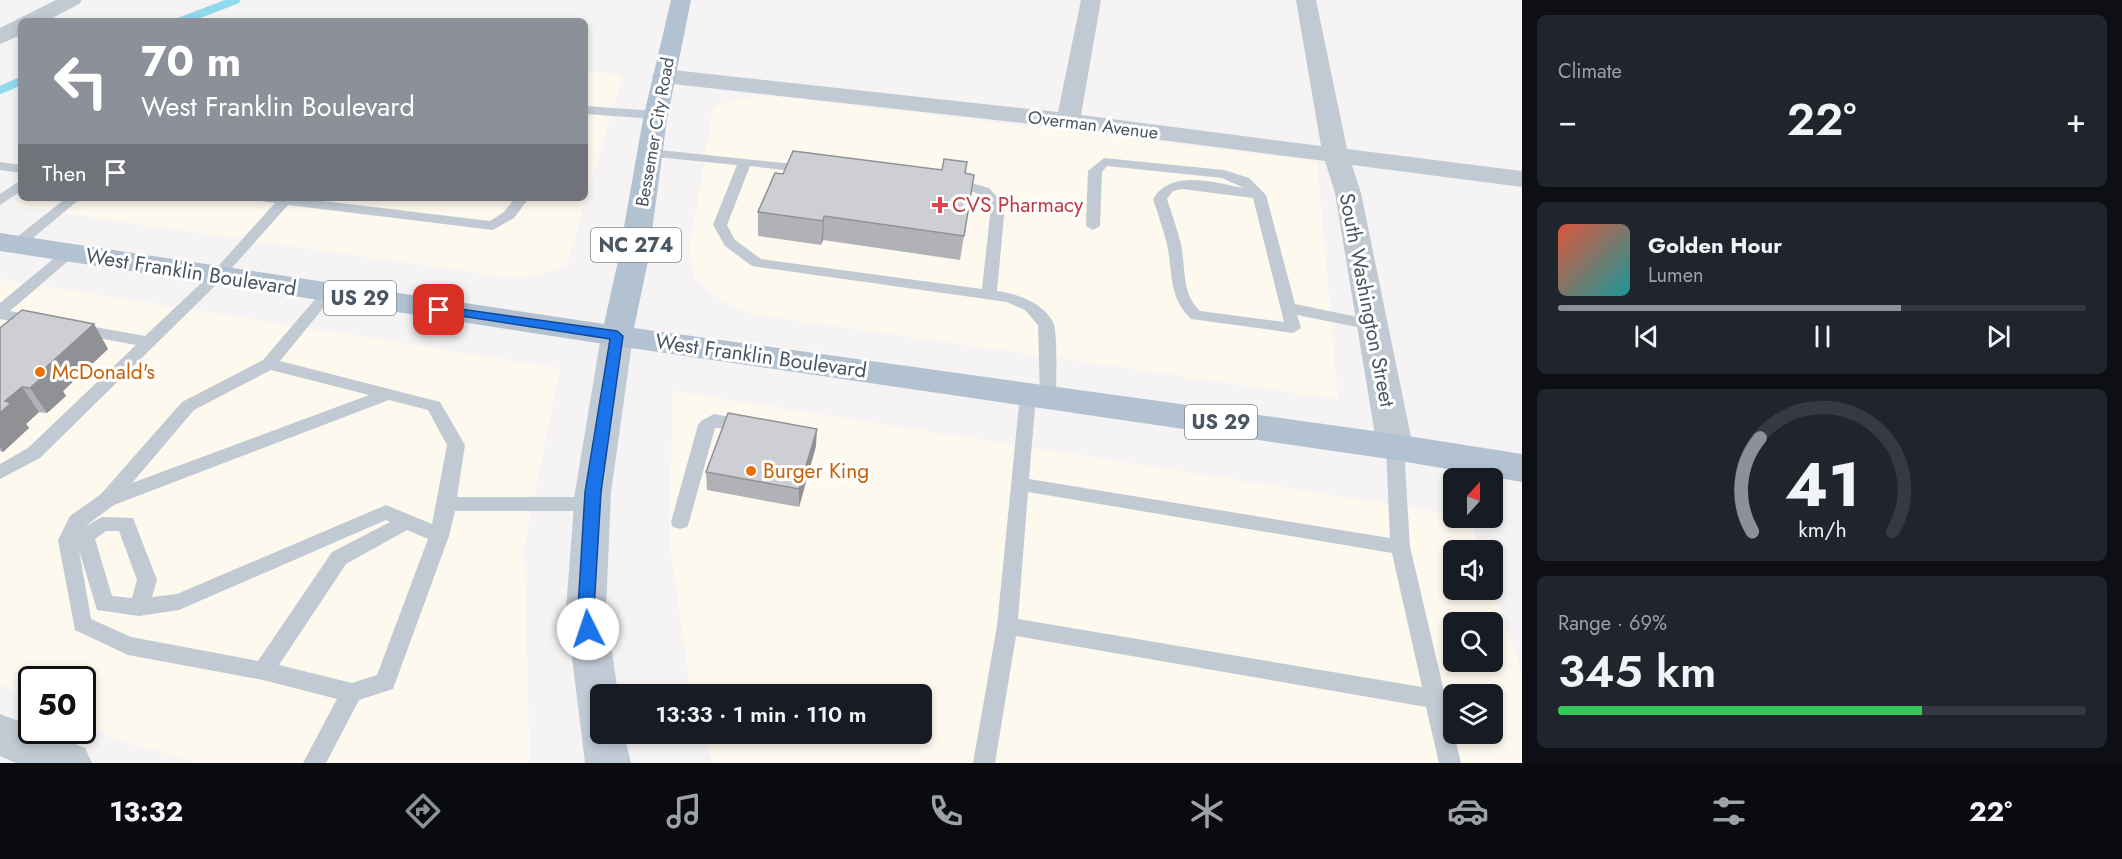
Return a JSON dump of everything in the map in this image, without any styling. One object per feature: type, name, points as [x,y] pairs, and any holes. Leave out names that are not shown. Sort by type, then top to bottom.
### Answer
[{"type":"main road","name":"Bessemer City Road","points":[[617,336],[633,261],[656,114],[681,0]]},
{"type":"main road","name":"West Franklin Boulevard","points":[[9,243],[617,336],[1395,447],[1522,468]]},
{"type":"main road","points":[[595,684],[586,609],[592,504],[617,336]]},
{"type":"main road","points":[[604,744],[608,763]]},
{"type":"street","points":[[37,18],[72,0]]},
{"type":"street","points":[[1068,121],[1091,0]]},
{"type":"street","name":"South Washington Street","points":[[1306,0],[1335,154],[1348,193],[1395,447]]},
{"type":"street","points":[[0,37],[18,28]]},
{"type":"street","name":"Overman Avenue","points":[[664,76],[1068,121],[1522,178]]},
{"type":"street","points":[[0,735],[69,763]]},
{"type":"lane","points":[[588,110],[656,114]]},
{"type":"lane","points":[[650,153],[822,171]]},
{"type":"lane","points":[[745,162],[720,225],[723,236],[735,250],[757,263],[1010,298],[1030,307],[1047,324],[1038,396],[1020,484],[1007,626],[984,763]]},
{"type":"lane","points":[[1093,226],[1095,171],[1104,162],[1224,174],[1244,181],[1258,195],[1293,328],[1196,315],[1185,307],[1181,298],[1175,250],[1160,199],[1166,190],[1172,186],[1187,185],[1258,195]]},
{"type":"lane","points":[[0,166],[18,169]]},
{"type":"lane","points":[[931,180],[968,183],[994,198],[998,206],[989,295]]},
{"type":"lane","points":[[0,201],[18,186]]},
{"type":"lane","points":[[9,243],[70,201]]},
{"type":"lane","points":[[0,472],[34,453],[217,276],[285,201]]},
{"type":"lane","points":[[294,201],[493,226],[510,215],[520,201]]},
{"type":"lane","points":[[0,313],[69,252]]},
{"type":"lane","points":[[328,293],[269,364],[188,406],[102,510],[84,536],[104,604],[139,607],[179,602],[386,512],[439,536]]},
{"type":"lane","points":[[1288,308],[1372,325]]},
{"type":"lane","points":[[0,313],[148,342]]},
{"type":"lane","points":[[269,364],[389,394],[434,406],[456,446],[447,504],[439,536],[385,682],[352,693],[263,670],[128,646],[82,624],[68,540],[77,521],[389,394]]},
{"type":"lane","points":[[680,522],[707,425],[714,420],[767,428]]},
{"type":"lane","points":[[1395,447],[1400,547],[1450,763]]},
{"type":"lane","points":[[1020,484],[1400,547]]},
{"type":"lane","points":[[447,504],[592,504]]},
{"type":"lane","points":[[102,510],[126,523],[147,580],[139,607]]},
{"type":"lane","points":[[263,670],[339,558],[407,521]]},
{"type":"lane","points":[[1007,626],[1435,699]]},
{"type":"lane","points":[[314,763],[352,693]]},
{"type":"shaded area","points":[[588,71],[623,75],[588,193]]},
{"type":"shaded area","points":[[751,97],[783,97],[1317,161],[1338,399],[751,314],[720,300],[695,279],[689,252],[713,109],[728,101]]},
{"type":"shaded area","points":[[19,201],[586,201],[566,267],[519,279],[13,206]]},
{"type":"shaded area","points":[[0,279],[560,368],[524,548],[530,763],[199,763],[117,740],[96,730],[96,666],[18,666],[18,693],[0,684]]},
{"type":"shaded area","points":[[673,391],[1443,512],[1443,528],[1472,528],[1477,540],[1443,540],[1443,600],[1498,600],[1502,612],[1443,612],[1443,672],[1503,672],[1503,615],[1522,671],[1522,763],[713,763],[706,744],[932,744],[932,684],[690,684],[669,536]]},
{"type":"building","name":"CVS Pharmacy","points":[[793,151],[942,170],[944,159],[967,162],[965,173],[974,175],[964,236],[824,216],[823,221],[758,212],[775,173],[783,174]]},
{"type":"building","points":[[22,310],[94,324],[43,370],[49,371],[30,388],[22,387],[5,401],[11,403],[0,413],[0,328]]},
{"type":"building","points":[[728,413],[817,429],[799,489],[706,472]]},
{"type":"waterway","points":[[189,18],[236,0]]},
{"type":"waterway","points":[[0,90],[18,82]]},
{"type":"place","name":"CVS Pharmacy","points":[[940,205]]},
{"type":"place","name":"McDonald's","points":[[40,372]]},
{"type":"place","name":"Burger King","points":[[751,471]]},
{"type":"route","points":[[439,310],[617,336],[593,492],[586,609],[588,629]]}]
